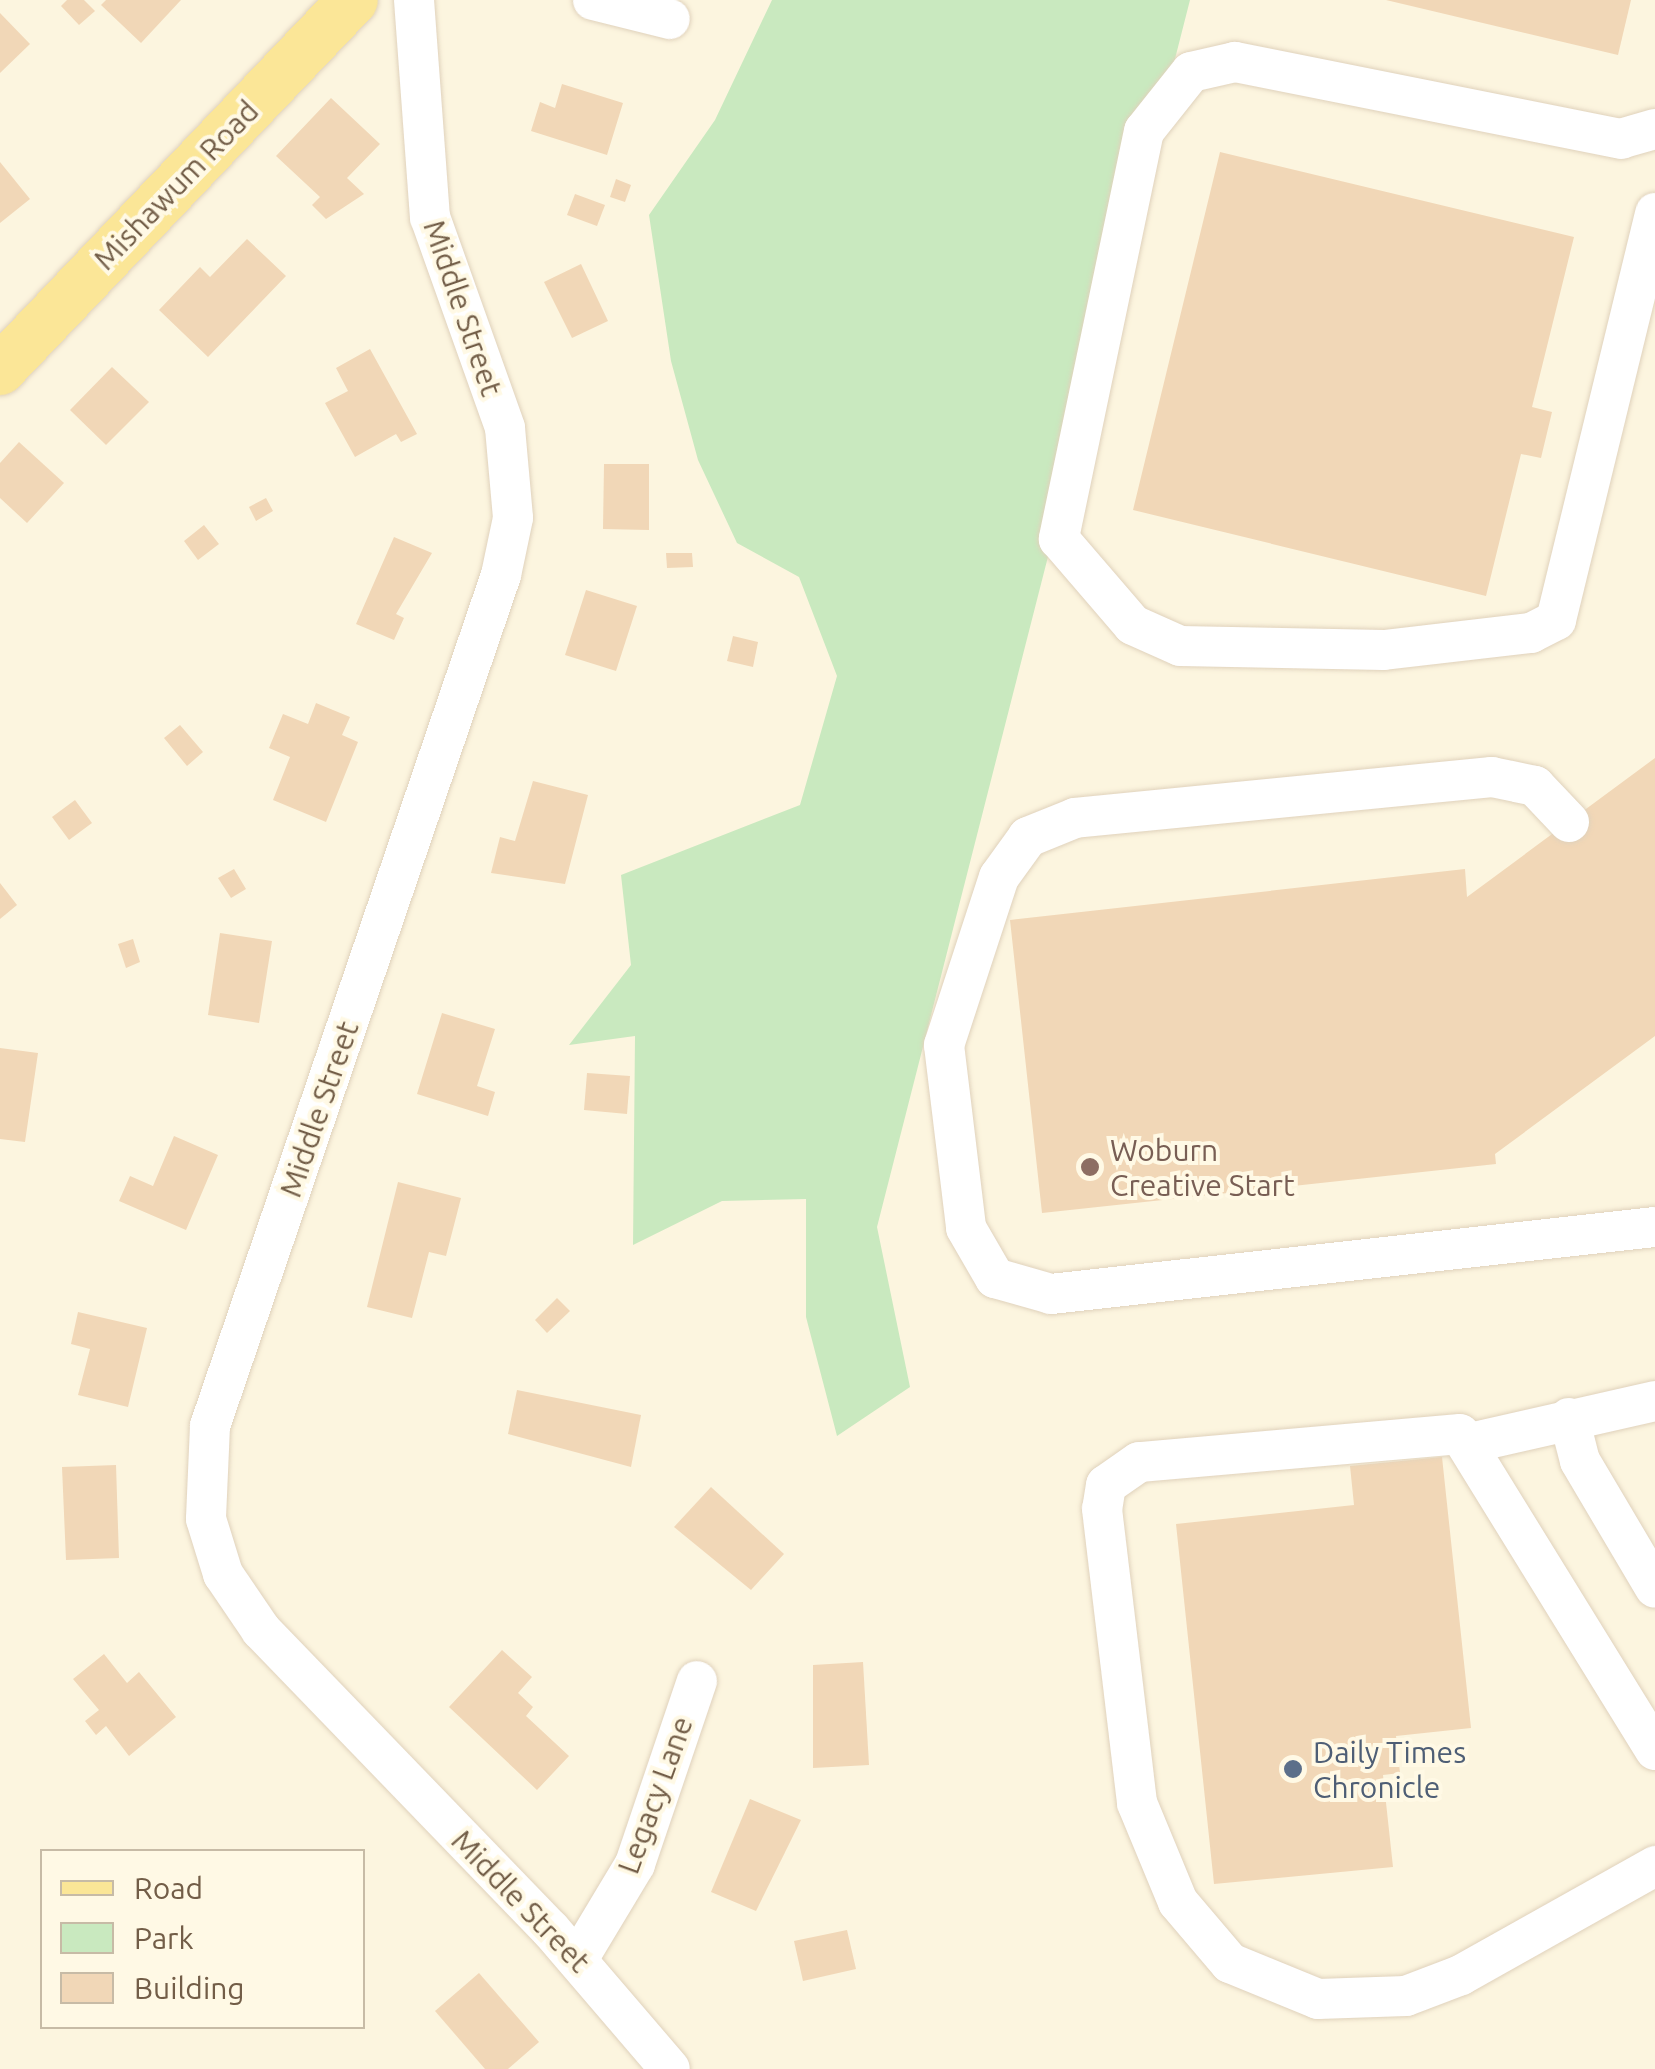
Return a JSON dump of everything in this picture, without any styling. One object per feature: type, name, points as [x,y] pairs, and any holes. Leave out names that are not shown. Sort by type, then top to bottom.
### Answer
[{"type":"main road","name":"Mishawum Road","points":[[0,370],[352,0]]},
{"type":"street","name":"Middle Street","points":[[414,0],[430,217],[505,428],[510,536],[220,1394],[205,1453],[204,1499],[223,1574],[261,1630],[578,1959],[670,2069]]},
{"type":"street","points":[[593,0],[670,20]]},
{"type":"street","points":[[1652,137],[1621,139],[1235,62],[1191,72],[1144,131],[1058,539],[1133,625],[1180,646],[1384,650],[1531,633],[1556,620],[1655,213]]},
{"type":"street","points":[[1568,822],[1535,786],[1492,777],[1075,818],[1028,837],[999,877],[946,1033],[966,1228],[995,1278],[1051,1294],[1655,1227]]},
{"type":"street","points":[[1655,1401],[1470,1443],[1440,1431],[1139,1462],[1111,1478],[1102,1509],[1146,1831],[1178,1902],[1209,1946],[1262,1982],[1348,2002],[1434,1988],[1655,1866]]},
{"type":"street","points":[[1568,1418],[1586,1472],[1655,1588]]},
{"type":"street","points":[[1470,1443],[1655,1750]]},
{"type":"street","name":"Legacy Lane","points":[[578,1959],[634,1864],[697,1681]]},
{"type":"green space","points":[[772,0],[1190,0],[877,1227],[910,1387],[837,1436],[806,1317],[806,1199],[722,1201],[633,1245],[635,1036],[569,1045],[631,965],[621,875],[800,805],[837,676],[799,577],[737,543],[698,460],[671,361],[649,215],[715,120]]},
{"type":"building","points":[[67,0],[84,0],[95,11],[79,25],[61,6]]},
{"type":"building","points":[[106,0],[181,0],[141,43],[101,5]]},
{"type":"building","points":[[1386,0],[1631,0],[1618,55]]},
{"type":"building","points":[[0,13],[30,44],[0,73]]},
{"type":"building","points":[[562,84],[623,103],[607,155],[531,131],[540,102],[555,108]]},
{"type":"building","points":[[331,98],[380,144],[347,178],[364,194],[326,219],[312,205],[320,197],[276,156]]},
{"type":"building","points":[[1220,152],[1574,237],[1532,407],[1552,412],[1541,458],[1521,454],[1486,596],[1133,510]]},
{"type":"building","points":[[0,162],[30,199],[0,223]]},
{"type":"building","points":[[616,179],[631,185],[625,202],[610,197]]},
{"type":"building","points":[[575,194],[605,205],[597,226],[567,215]]},
{"type":"building","points":[[247,239],[286,276],[208,357],[159,310],[200,267],[210,277]]},
{"type":"building","points":[[581,264],[608,321],[572,338],[544,282]]},
{"type":"building","points":[[370,349],[417,434],[401,442],[396,434],[355,457],[325,403],[348,391],[336,368]]},
{"type":"building","points":[[112,367],[149,402],[106,445],[70,410]]},
{"type":"building","points":[[19,442],[64,483],[27,523],[0,498],[0,463]]},
{"type":"building","points":[[604,464],[649,464],[649,530],[603,529]]},
{"type":"building","points":[[266,498],[273,511],[256,521],[249,507]]},
{"type":"building","points":[[204,525],[219,544],[198,560],[184,541]]},
{"type":"building","points":[[394,537],[432,553],[396,614],[404,618],[394,640],[356,624]]},
{"type":"building","points":[[666,553],[692,553],[693,567],[667,568]]},
{"type":"building","points":[[586,590],[637,606],[616,671],[565,655]]},
{"type":"building","points":[[733,636],[758,642],[753,667],[727,661]]},
{"type":"building","points":[[316,703],[350,717],[342,735],[358,742],[326,822],[273,800],[290,757],[269,748],[283,714],[308,724]]},
{"type":"building","points":[[180,725],[203,752],[187,766],[164,738]]},
{"type":"building","points":[[1655,758],[1655,1036],[1495,1154],[1496,1164],[1042,1213],[1010,920],[1465,869],[1467,897]]},
{"type":"building","points":[[533,781],[588,795],[565,884],[491,873],[500,837],[515,841]]},
{"type":"building","points":[[75,800],[92,823],[69,840],[52,817]]},
{"type":"building","points":[[234,869],[246,889],[231,898],[218,878]]},
{"type":"building","points":[[0,883],[17,905],[0,919]]},
{"type":"building","points":[[220,933],[272,941],[259,1023],[208,1015]]},
{"type":"building","points":[[133,939],[140,962],[126,968],[118,944]]},
{"type":"building","points":[[442,1013],[495,1029],[477,1086],[495,1092],[488,1116],[417,1094]]},
{"type":"building","points":[[0,1048],[38,1053],[25,1142],[0,1139]]},
{"type":"building","points":[[587,1073],[630,1076],[627,1114],[584,1110]]},
{"type":"building","points":[[174,1136],[218,1155],[186,1230],[119,1201],[130,1176],[153,1186]]},
{"type":"building","points":[[398,1182],[461,1198],[446,1256],[429,1252],[412,1318],[367,1307]]},
{"type":"building","points":[[557,1298],[570,1311],[547,1333],[535,1320]]},
{"type":"building","points":[[78,1312],[147,1328],[128,1407],[78,1395],[90,1349],[71,1344]]},
{"type":"building","points":[[517,1390],[641,1415],[631,1467],[508,1434]]},
{"type":"building","points":[[1442,1457],[1471,1728],[1396,1736],[1400,1773],[1383,1775],[1393,1867],[1214,1884],[1176,1524],[1354,1505],[1350,1466]]},
{"type":"building","points":[[116,1465],[119,1558],[66,1560],[62,1467]]},
{"type":"building","points":[[711,1487],[784,1554],[751,1590],[674,1527]]},
{"type":"building","points":[[502,1650],[532,1677],[518,1693],[533,1707],[526,1716],[569,1756],[537,1790],[449,1707]]},
{"type":"building","points":[[104,1654],[127,1683],[139,1672],[176,1717],[129,1756],[106,1726],[96,1735],[85,1721],[99,1710],[73,1679]]},
{"type":"building","points":[[863,1662],[869,1765],[813,1768],[813,1665]]},
{"type":"building","points":[[750,1799],[801,1820],[756,1911],[711,1892]]},
{"type":"building","points":[[847,1930],[856,1969],[803,1981],[794,1941]]},
{"type":"building","points":[[479,1973],[539,2042],[508,2069],[485,2069],[435,2011]]},
{"type":"place","name":"Woburn Creative Start","points":[[1090,1167]]},
{"type":"place","name":"Daily Times Chronicle","points":[[1293,1769]]}]
